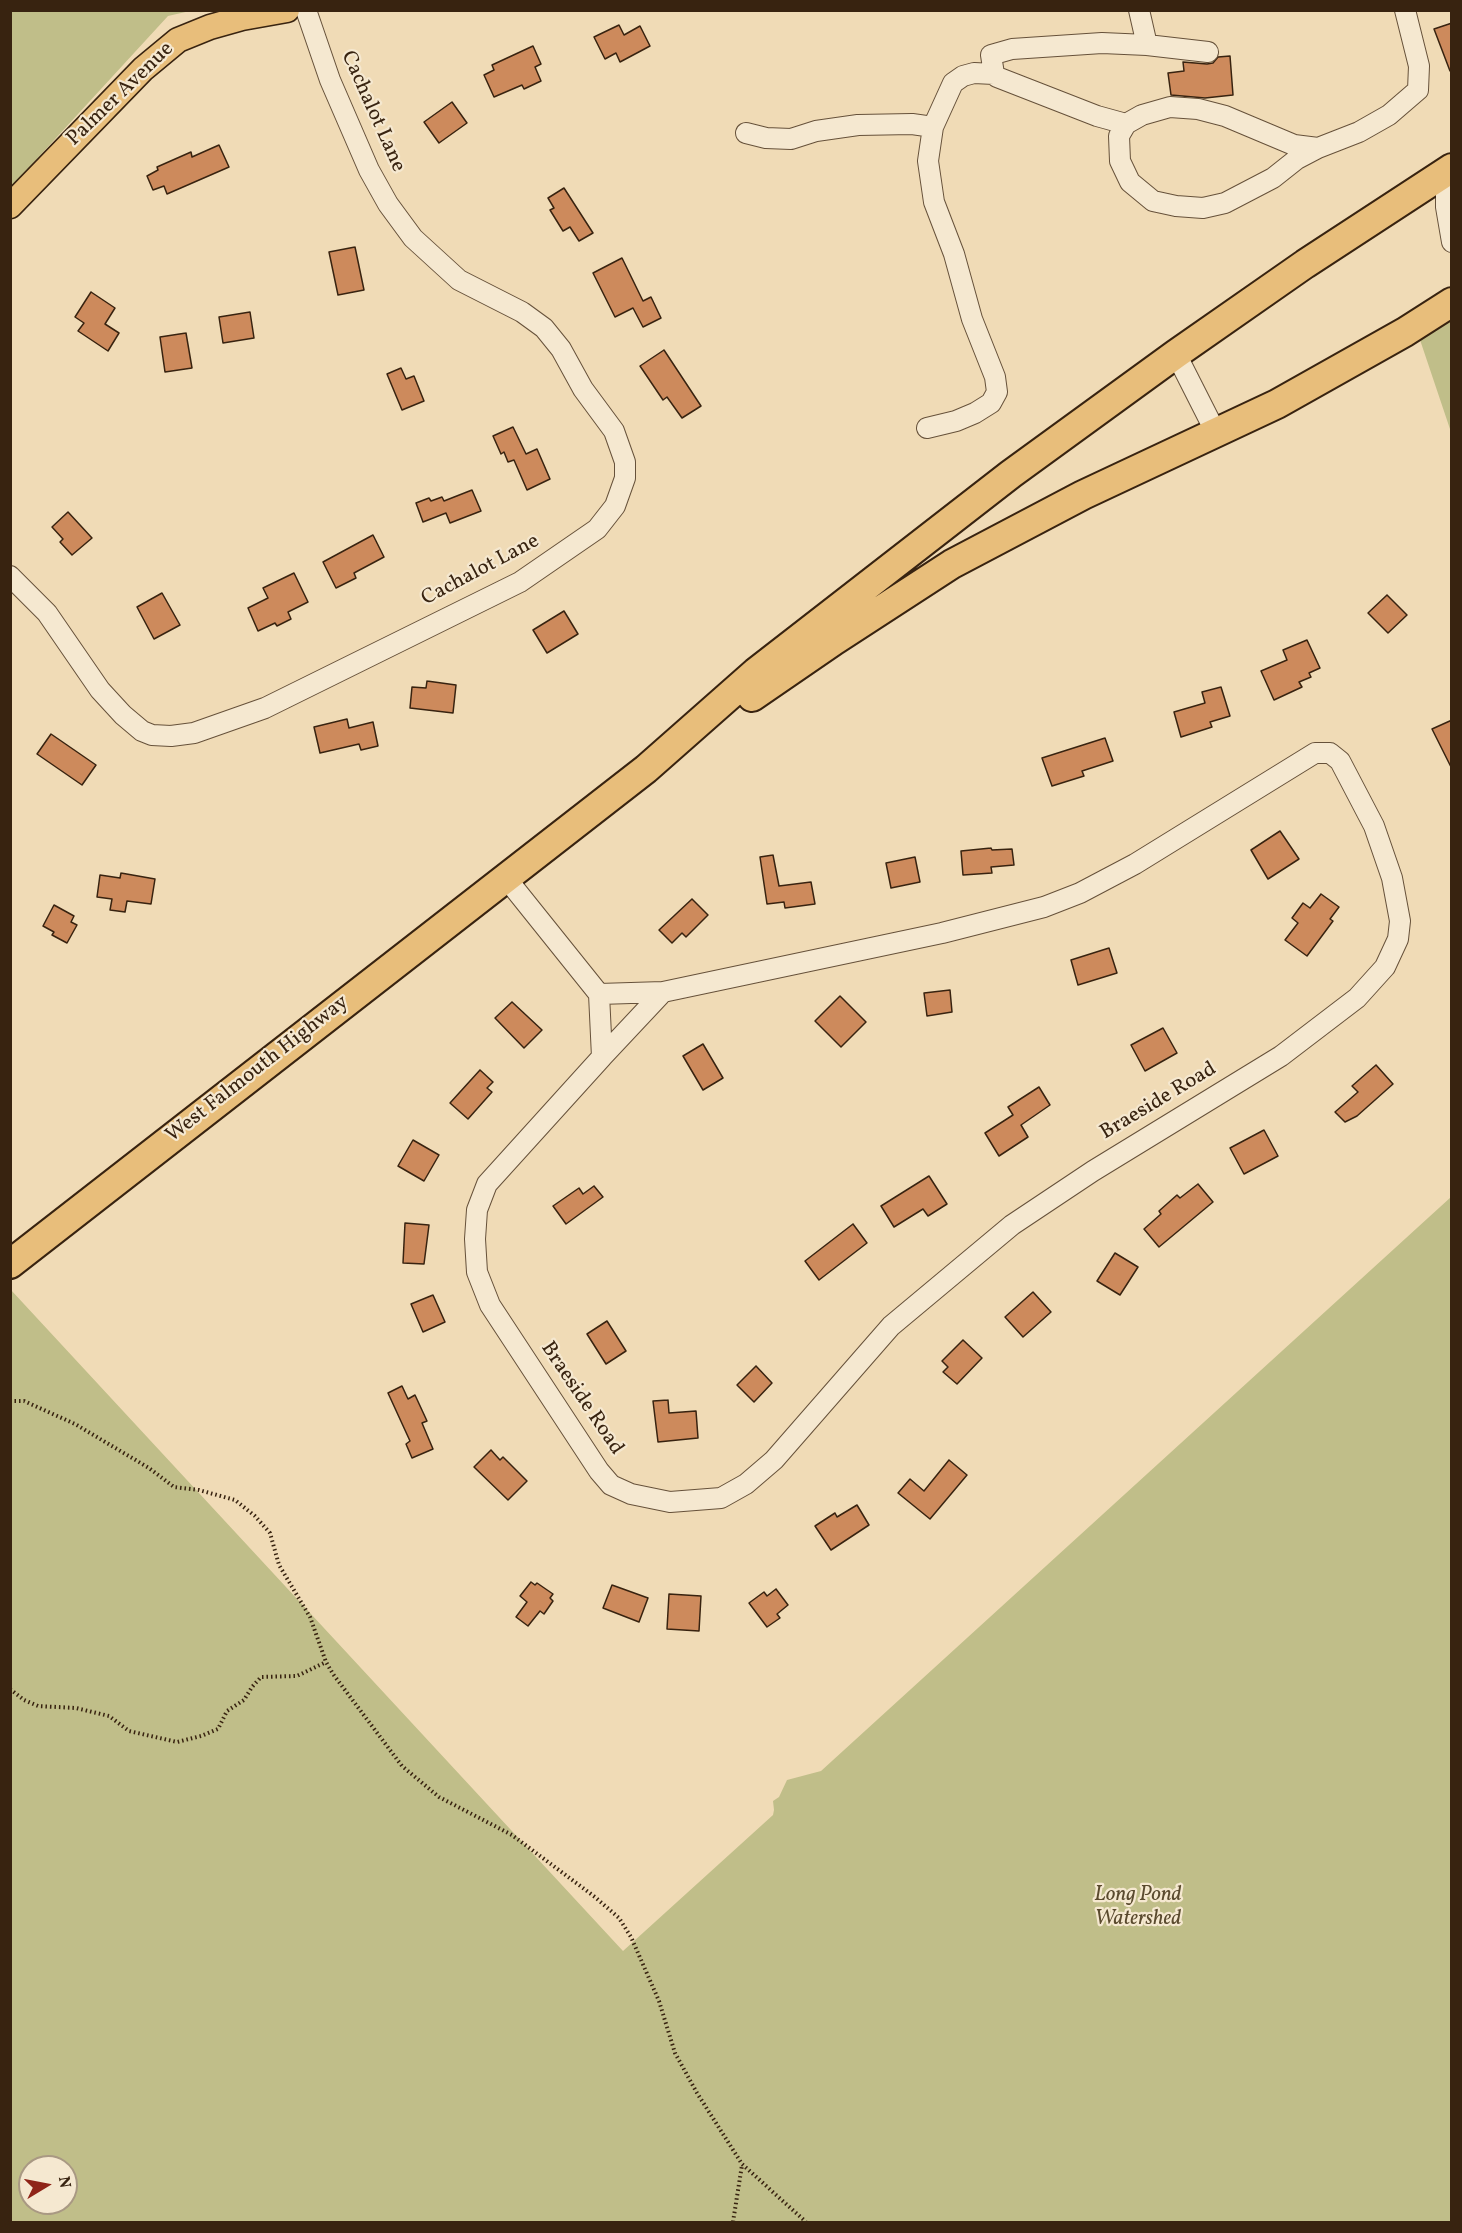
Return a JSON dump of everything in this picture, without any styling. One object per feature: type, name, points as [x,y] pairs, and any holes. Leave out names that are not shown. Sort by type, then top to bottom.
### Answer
[{"type":"highway","points":[[646,769],[756,672],[1011,474],[1305,264],[1449,170]]},
{"type":"highway","points":[[646,769],[835,640],[952,564],[1083,495],[1276,404],[1340,370],[1452,302]]},
{"type":"highway","name":"West Falmouth Highway","points":[[10,1264],[646,769]]},
{"type":"main road","name":"Palmer Avenue","points":[[10,206],[143,69],[169,46],[210,27],[242,18],[287,10]]},
{"type":"street","name":"Cachalot Lane","points":[[10,576],[47,613],[100,690],[123,715],[142,731],[152,735],[171,736],[194,733],[265,708],[520,582],[597,529],[615,506],[625,478],[625,462],[614,430],[583,389],[561,349],[544,328],[522,312],[459,280],[407,230],[388,204],[369,170],[330,80],[306,10]]},
{"type":"street","points":[[1139,10],[1147,45]]},
{"type":"street","points":[[1318,148],[1294,145],[1225,116],[1198,109],[1170,107],[1142,115],[1126,124],[1119,135],[1120,160],[1130,182],[1152,201],[1203,208],[1225,203],[1274,178],[1297,159],[1359,132],[1389,115],[1418,90],[1419,66],[1405,10]]},
{"type":"street","points":[[994,74],[991,55],[1012,50],[1102,43],[1147,45],[1208,52]]},
{"type":"street","points":[[927,428],[975,413],[991,403],[997,392],[995,377],[972,319],[954,254],[934,202],[928,161],[933,127],[953,83],[963,76],[980,71],[994,74],[1097,116],[1126,124]]},
{"type":"street","points":[[746,133],[766,138],[791,139],[816,131],[858,125],[912,124],[933,127]]},
{"type":"street","points":[[1449,170],[1446,207],[1452,243]]},
{"type":"street","points":[[1176,354],[1216,433]]},
{"type":"street","name":"Braeside Road","points":[[599,994],[663,992],[942,933],[1044,907],[1080,893],[1135,864],[1315,753],[1330,753],[1340,761],[1374,826],[1392,878],[1400,921],[1398,939],[1385,967],[1357,998],[1281,1056],[1093,1171],[1012,1225],[891,1326],[774,1460],[746,1484],[721,1498],[670,1502],[640,1496],[611,1485],[599,1471],[490,1305],[477,1272],[475,1239],[477,1210],[487,1184],[663,992]]},
{"type":"street","points":[[506,878],[599,994],[602,1057]]},
{"type":"path","points":[[10,1401],[24,1401],[75,1424],[149,1468],[174,1487],[199,1490],[235,1500],[249,1511],[270,1533],[279,1565],[310,1617],[326,1662],[402,1766],[439,1797],[512,1835],[595,1897],[619,1918],[631,1937],[659,2001],[675,2053],[742,2164],[806,2223]]},
{"type":"path","points":[[10,1689],[24,1700],[38,1706],[76,1708],[109,1716],[129,1731],[177,1742],[218,1729],[227,1711],[244,1700],[261,1677],[297,1676],[326,1662]]},
{"type":"path","points":[[733,2223],[742,2164]]},
{"type":"green space","points":[[11,10],[190,11],[168,16],[11,187]]},
{"type":"green space","points":[[1451,302],[1451,432],[1415,325]]},
{"type":"green space","name":"Long Pond Watershed","points":[[1451,1197],[1451,2222],[11,2222],[11,1290],[623,1951],[773,1815],[773,1801],[779,1797],[787,1780],[821,1771]]},
{"type":"building","points":[[1452,23],[1452,71],[1450,71],[1434,29]]},
{"type":"building","points":[[619,25],[624,35],[640,26],[650,46],[620,62],[616,53],[605,59],[594,37]]},
{"type":"building","points":[[533,46],[541,64],[535,67],[541,81],[524,89],[522,85],[494,97],[484,75],[494,70],[492,65]]},
{"type":"building","points":[[1230,56],[1233,95],[1205,98],[1171,95],[1168,73],[1184,71],[1183,62],[1207,64],[1213,63],[1218,57]]},
{"type":"building","points":[[452,102],[467,123],[439,143],[424,122]]},
{"type":"building","points":[[219,145],[229,167],[167,194],[164,186],[153,190],[147,176],[158,170],[157,167],[191,152],[192,157]]},
{"type":"building","points":[[564,188],[593,233],[579,241],[570,227],[563,231],[550,210],[554,208],[548,198]]},
{"type":"building","points":[[355,247],[364,290],[338,295],[329,252]]},
{"type":"building","points":[[622,258],[643,301],[651,297],[661,318],[643,327],[633,308],[615,317],[593,273]]},
{"type":"building","points":[[91,292],[115,308],[105,324],[119,333],[108,351],[78,331],[84,323],[75,317]]},
{"type":"building","points":[[250,312],[254,338],[223,343],[219,317]]},
{"type":"building","points":[[186,333],[192,368],[165,372],[160,337]]},
{"type":"building","points":[[664,350],[701,406],[682,418],[667,397],[663,400],[640,366]]},
{"type":"building","points":[[401,368],[406,379],[414,376],[424,401],[402,410],[387,374]]},
{"type":"building","points":[[513,427],[526,454],[537,449],[550,479],[527,490],[514,460],[508,462],[504,452],[501,454],[493,436]]},
{"type":"building","points":[[472,490],[481,511],[450,523],[446,513],[423,522],[416,503],[429,498],[431,501],[442,497],[444,501]]},
{"type":"building","points":[[68,512],[92,538],[72,555],[60,542],[63,539],[52,527]]},
{"type":"building","points":[[373,535],[384,557],[354,573],[356,578],[336,588],[323,562]]},
{"type":"building","points":[[294,573],[308,602],[288,612],[291,619],[258,631],[248,608],[268,598],[263,588]]},
{"type":"building","points":[[162,593],[180,625],[154,639],[137,607]]},
{"type":"building","points":[[1387,595],[1407,615],[1388,633],[1368,613]]},
{"type":"building","points":[[564,611],[578,634],[547,653],[533,630]]},
{"type":"building","points":[[1307,640],[1320,668],[1309,673],[1311,677],[1299,682],[1302,687],[1274,700],[1261,671],[1287,660],[1283,650]]},
{"type":"building","points":[[427,681],[456,685],[453,713],[410,708],[412,687],[426,688]]},
{"type":"building","points":[[1221,687],[1230,716],[1210,722],[1212,727],[1181,737],[1174,712],[1205,703],[1202,692]]},
{"type":"building","points":[[347,719],[349,728],[373,722],[378,746],[361,750],[359,744],[320,753],[314,727]]},
{"type":"building","points":[[1452,720],[1452,769],[1432,729]]},
{"type":"building","points":[[51,734],[96,765],[82,785],[37,754]]},
{"type":"building","points":[[1105,738],[1113,761],[1082,771],[1084,776],[1052,786],[1042,758]]},
{"type":"building","points":[[1280,831],[1299,859],[1268,879],[1251,850]]},
{"type":"building","points":[[991,848],[992,850],[1012,849],[1014,865],[991,867],[992,873],[963,875],[961,851]]},
{"type":"building","points":[[773,855],[779,886],[811,882],[815,904],[785,908],[784,902],[767,904],[760,857]]},
{"type":"building","points":[[915,857],[920,882],[891,888],[886,863]]},
{"type":"building","points":[[121,873],[155,879],[151,904],[127,901],[125,912],[110,910],[112,899],[97,897],[100,875],[120,878]]},
{"type":"building","points":[[1321,894],[1339,907],[1330,919],[1333,921],[1307,956],[1285,940],[1298,923],[1292,918],[1303,903],[1310,908]]},
{"type":"building","points":[[692,899],[708,915],[686,937],[682,933],[672,943],[659,930]]},
{"type":"building","points":[[54,905],[74,916],[71,922],[77,925],[67,943],[52,935],[54,932],[43,926]]},
{"type":"building","points":[[1109,948],[1117,973],[1078,985],[1071,960]]},
{"type":"building","points":[[950,990],[952,1012],[927,1016],[924,993]]},
{"type":"building","points":[[840,996],[866,1022],[841,1047],[815,1021]]},
{"type":"building","points":[[512,1002],[542,1030],[524,1048],[495,1018]]},
{"type":"building","points":[[1163,1028],[1177,1053],[1145,1071],[1131,1045]]},
{"type":"building","points":[[703,1044],[723,1078],[703,1090],[683,1056]]},
{"type":"building","points":[[1376,1065],[1393,1084],[1357,1116],[1345,1122],[1335,1112],[1358,1092],[1352,1086]]},
{"type":"building","points":[[480,1070],[493,1082],[487,1088],[492,1092],[468,1119],[450,1103]]},
{"type":"building","points":[[1039,1087],[1050,1105],[1021,1125],[1028,1137],[999,1156],[985,1133],[1013,1115],[1008,1107]]},
{"type":"building","points":[[1264,1130],[1278,1156],[1244,1174],[1230,1148]]},
{"type":"building","points":[[413,1140],[439,1155],[424,1181],[398,1166]]},
{"type":"building","points":[[929,1176],[947,1204],[928,1216],[923,1209],[894,1227],[881,1206]]},
{"type":"building","points":[[1198,1184],[1213,1202],[1159,1247],[1144,1229],[1177,1195],[1180,1198]]},
{"type":"building","points":[[594,1186],[603,1197],[566,1224],[553,1206],[579,1188],[583,1194]]},
{"type":"building","points":[[405,1223],[429,1225],[424,1264],[403,1263]]},
{"type":"building","points":[[853,1224],[867,1243],[819,1280],[805,1261]]},
{"type":"building","points":[[1115,1253],[1138,1267],[1120,1295],[1097,1281]]},
{"type":"building","points":[[1033,1292],[1051,1312],[1023,1337],[1005,1317]]},
{"type":"building","points":[[433,1295],[445,1322],[423,1332],[411,1304]]},
{"type":"building","points":[[607,1321],[626,1351],[606,1364],[587,1334]]},
{"type":"building","points":[[963,1340],[982,1358],[957,1384],[943,1372],[948,1367],[942,1361]]},
{"type":"building","points":[[756,1366],[772,1383],[754,1402],[737,1385]]},
{"type":"building","points":[[402,1386],[408,1399],[415,1395],[427,1421],[422,1423],[433,1449],[412,1458],[406,1444],[410,1441],[388,1393]]},
{"type":"building","points":[[668,1400],[669,1413],[696,1411],[698,1438],[658,1442],[653,1401]]},
{"type":"building","points":[[491,1450],[500,1460],[503,1457],[527,1481],[508,1500],[474,1467]]},
{"type":"building","points":[[949,1460],[967,1475],[930,1519],[898,1493],[910,1479],[924,1491]]},
{"type":"building","points":[[857,1505],[869,1525],[831,1550],[815,1526],[835,1513],[837,1517]]},
{"type":"building","points":[[531,1582],[535,1585],[537,1583],[553,1594],[550,1598],[553,1601],[544,1614],[540,1611],[528,1626],[516,1617],[527,1602],[520,1596]]},
{"type":"building","points":[[612,1585],[648,1598],[639,1622],[603,1608]]},
{"type":"building","points":[[776,1589],[788,1605],[777,1614],[780,1618],[767,1627],[749,1603],[764,1592],[767,1596]]},
{"type":"building","points":[[669,1594],[701,1596],[699,1631],[667,1629]]}]
